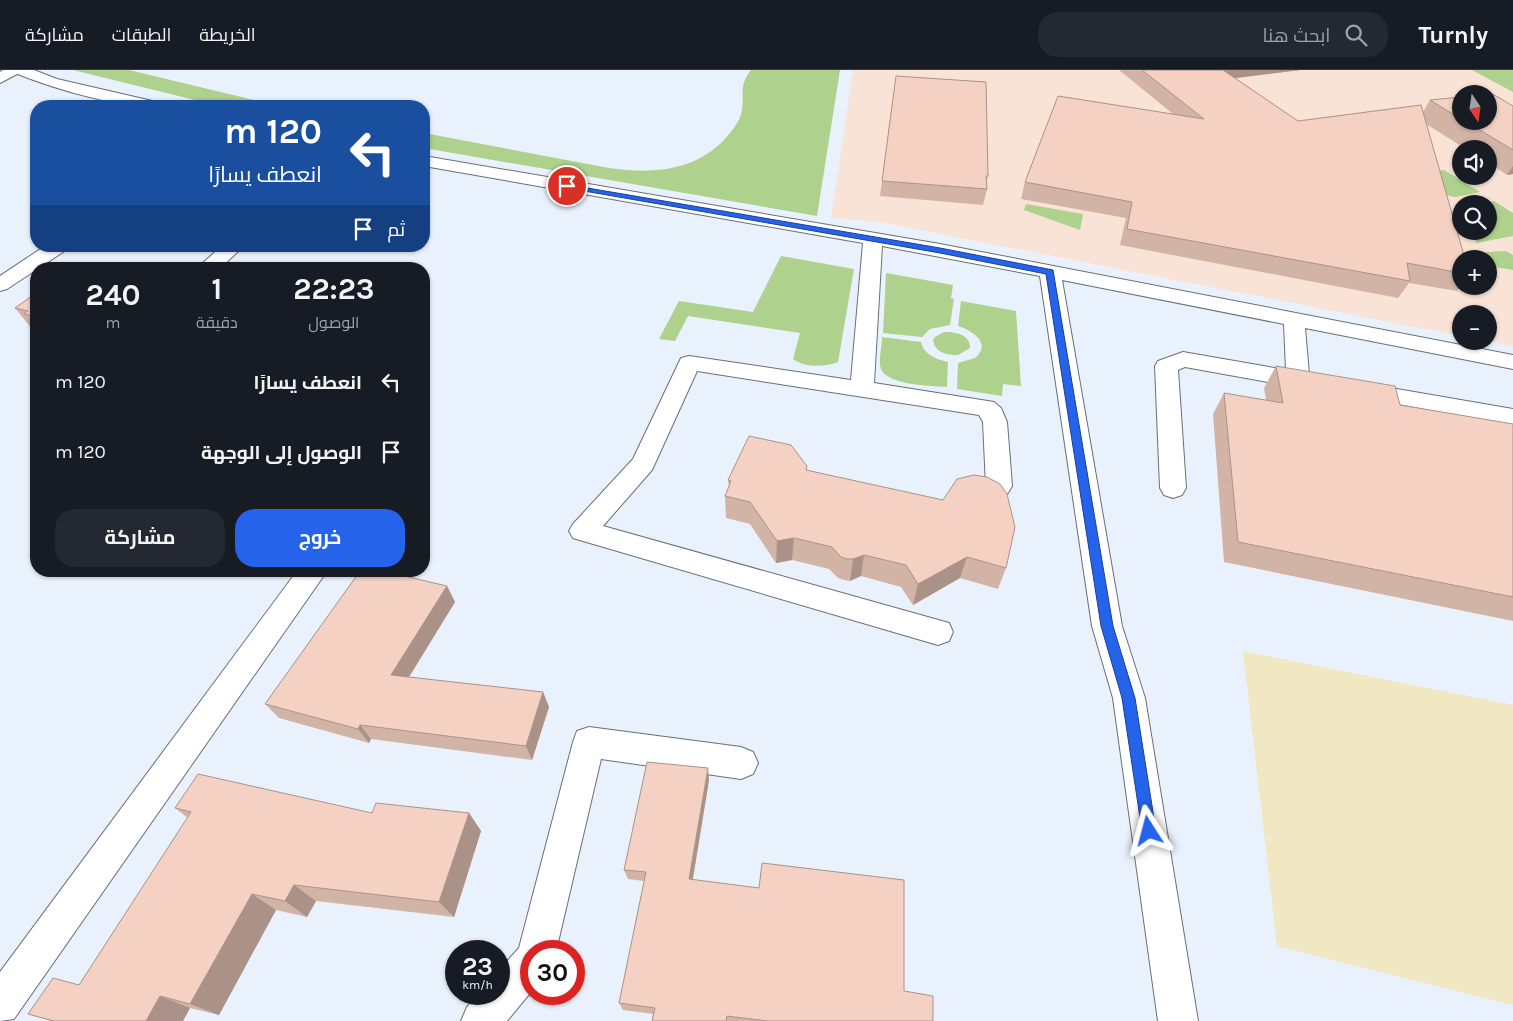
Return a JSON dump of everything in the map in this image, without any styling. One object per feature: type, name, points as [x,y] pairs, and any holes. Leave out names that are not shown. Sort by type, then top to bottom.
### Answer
[{"type":"street","points":[[0,80],[14,70]]},
{"type":"street","points":[[20,70],[52,82],[129,100]]},
{"type":"street","points":[[0,80],[52,82]]},
{"type":"street","points":[[430,162],[873,239],[1513,362]]},
{"type":"street","points":[[862,390],[873,239]]},
{"type":"street","points":[[35,262],[50,252]]},
{"type":"street","points":[[215,262],[227,252]]},
{"type":"street","points":[[7,280],[30,265]]},
{"type":"street","points":[[1050,272],[1107,626],[1129,698],[1178,1021]]},
{"type":"street","points":[[7,280],[30,280]]},
{"type":"street","points":[[1294,319],[1298,379]]},
{"type":"street","points":[[1173,488],[1166,366],[1183,359],[1513,417]]},
{"type":"street","points":[[938,632],[583,531],[643,464],[689,364],[986,408],[994,414],[999,486]]},
{"type":"street","points":[[0,1005],[309,577]]},
{"type":"street","points":[[541,940],[589,742],[741,763]]},
{"type":"street","points":[[481,1021],[520,975]]},
{"type":"shaded area","points":[[853,70],[1513,70],[1513,346],[1497,343],[1497,305],[1452,305],[1452,334],[879,222],[831,218]]},
{"type":"green space","points":[[73,70],[129,70],[254,100],[195,100]]},
{"type":"green space","points":[[751,70],[840,70],[817,216],[430,149],[430,134],[624,170],[655,170],[685,165],[712,151],[724,140],[736,124],[740,117],[743,87]]},
{"type":"green space","points":[[1472,70],[1513,70],[1513,92]]},
{"type":"green space","points":[[1444,170],[1452,175],[1452,185],[1469,185],[1480,192],[1452,196],[1435,193],[1429,171]]},
{"type":"green space","points":[[1497,203],[1513,213],[1513,236],[1497,239]]},
{"type":"green space","points":[[1026,204],[1083,214],[1080,230],[1024,210]]},
{"type":"green space","points":[[1476,240],[1492,240],[1476,243]]},
{"type":"green space","points":[[1497,251],[1506,251],[1513,255],[1513,270],[1497,267]]},
{"type":"green space","points":[[781,256],[854,269],[838,362],[815,366],[803,364],[793,359],[800,333],[688,316],[675,341],[659,339],[679,301],[753,312]]},
{"type":"green space","points":[[886,273],[953,285],[951,298],[954,299],[950,325],[930,329],[922,337],[883,333]]},
{"type":"green space","points":[[961,301],[1016,311],[1021,386],[1003,384],[1002,396],[957,389],[958,363],[975,358],[980,353],[982,347],[974,334],[958,326]]},
{"type":"green space","points":[[944,332],[957,333],[965,337],[970,348],[958,355],[946,354],[939,350],[936,348],[933,340]]},
{"type":"green space","points":[[882,337],[921,342],[928,353],[935,358],[948,362],[947,387],[911,384],[885,374],[880,365]]},
{"type":"sand","points":[[1243,651],[1513,705],[1513,1005],[1277,946]]},
{"type":"building","points":[[1142,70],[1223,70],[1298,121],[1421,105],[1452,214],[1452,240],[1460,240],[1462,250],[1452,250],[1452,271],[1407,263],[1410,281],[1127,229],[1132,202],[1025,182],[1058,96],[1204,119]]},
{"type":"building","points":[[896,76],[986,82],[987,189],[882,181]]},
{"type":"building","points":[[1498,97],[1513,106],[1513,150],[1480,130],[1498,130]]},
{"type":"building","points":[[1452,98],[1452,113],[1430,100]]},
{"type":"building","points":[[30,297],[30,316],[24,314],[28,311],[15,308]]},
{"type":"building","points":[[1276,366],[1395,386],[1400,405],[1513,424],[1513,597],[1238,542],[1224,393],[1283,403]]},
{"type":"building","points":[[749,436],[791,445],[807,466],[806,470],[943,500],[957,479],[974,475],[987,477],[1000,484],[1007,494],[1015,527],[1006,568],[967,557],[918,584],[906,565],[864,555],[847,559],[841,557],[832,547],[794,538],[777,541],[750,502],[725,496],[731,481],[728,480]]},
{"type":"building","points":[[356,577],[409,577],[447,586],[391,675],[543,692],[526,746],[360,725],[358,729],[265,704]]},
{"type":"building","points":[[647,762],[708,768],[689,879],[759,888],[762,863],[904,880],[904,991],[933,996],[933,1021],[768,1021],[727,1016],[726,1021],[652,1021],[655,1008],[619,1003],[646,872],[624,870]]},
{"type":"building","points":[[198,774],[372,813],[376,803],[469,813],[439,902],[294,885],[285,901],[252,894],[190,1004],[160,996],[146,1021],[54,1021],[28,1014],[53,978],[79,985],[191,812],[175,808]]},
{"type":"route","points":[[567,186],[940,250],[1050,272],[1107,626],[1129,698],[1149,831]]}]
